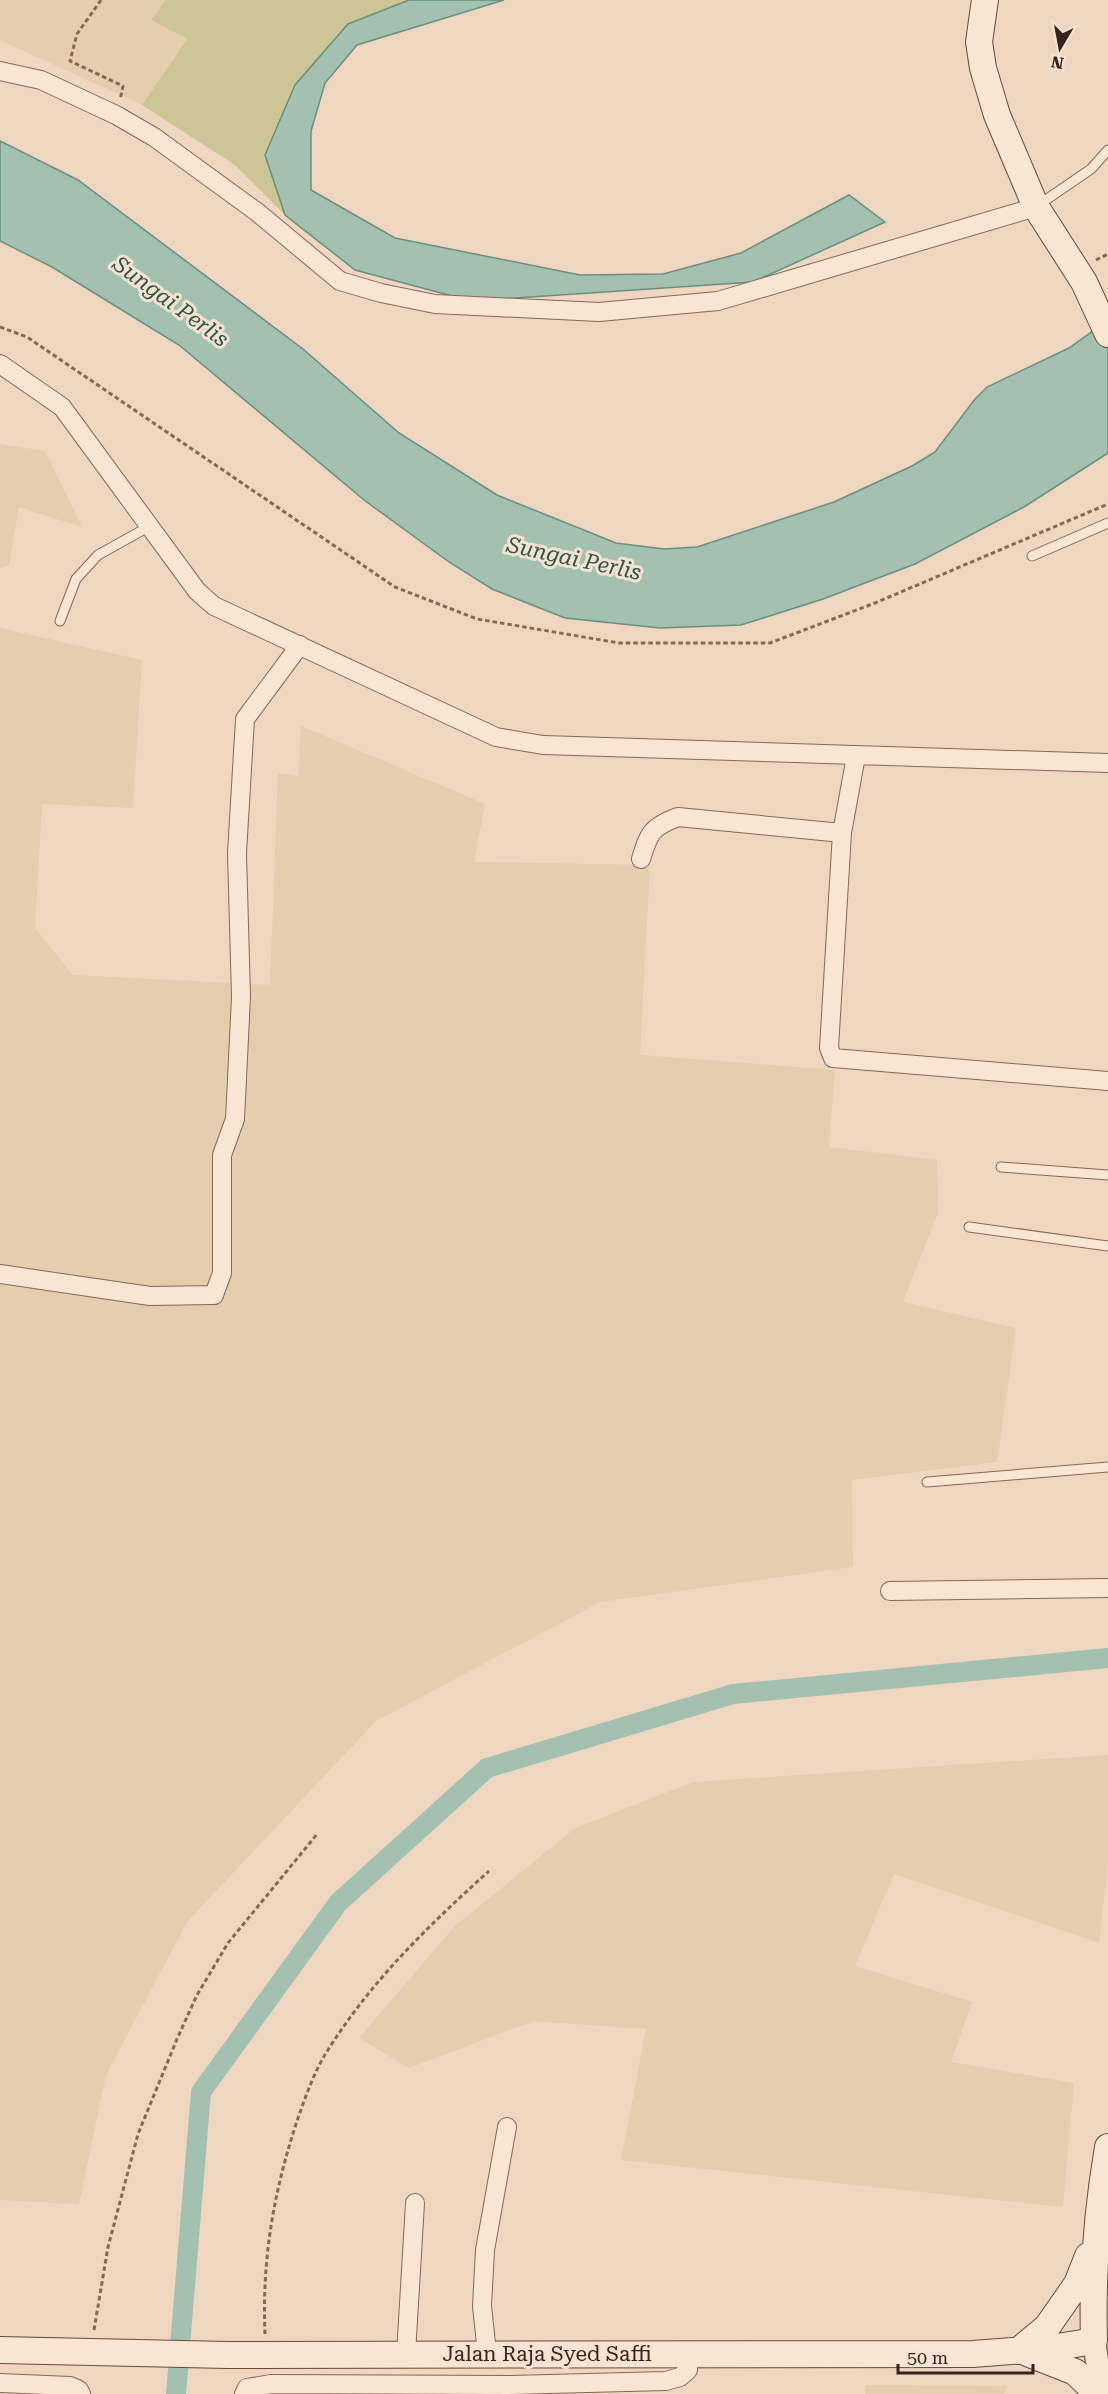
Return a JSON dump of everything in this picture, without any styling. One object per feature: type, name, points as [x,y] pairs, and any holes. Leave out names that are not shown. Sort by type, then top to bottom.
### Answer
[{"type":"main road","points":[[985,0],[979,42],[983,68],[997,115],[1036,207],[1084,282],[1108,334]]},
{"type":"main road","points":[[1094,2341],[1092,2291],[1100,2194],[1108,2148]]},
{"type":"main road","points":[[1018,2350],[1047,2327],[1065,2302],[1077,2284],[1097,2234]]},
{"type":"main road","name":"Jalan Raja Syed Saffi","points":[[0,2350],[228,2355],[961,2354],[1094,2341]]},
{"type":"main road","points":[[1018,2350],[1076,2372],[1098,2394]]},
{"type":"street","points":[[0,71],[41,80],[116,115],[154,137],[257,212],[340,281],[381,293],[435,304],[599,312],[718,301],[1036,207]]},
{"type":"street","points":[[0,364],[62,407],[197,591],[214,606],[496,737],[543,745],[1108,763]]},
{"type":"street","points":[[0,1274],[150,1296],[214,1295],[222,1273],[222,1155],[235,1119],[241,997],[237,853],[245,718],[300,645]]},
{"type":"street","points":[[856,756],[842,833],[829,1048],[833,1058],[1108,1082]]},
{"type":"street","points":[[641,860],[649,834],[662,823],[678,817],[842,833]]},
{"type":"street","points":[[891,1591],[1108,1588]]},
{"type":"street","points":[[487,2353],[482,2306],[485,2250],[507,2127]]},
{"type":"street","points":[[406,2354],[414,2203]]},
{"type":"street","points":[[1094,2341],[1102,2394]]},
{"type":"street","points":[[244,2394],[248,2388],[271,2385],[509,2390],[666,2381],[680,2377],[688,2370],[689,2354]]},
{"type":"street","points":[[0,2383],[70,2386],[79,2390],[81,2394]]},
{"type":"lane","points":[[1036,207],[1091,169],[1108,150]]},
{"type":"lane","points":[[1032,556],[1108,523]]},
{"type":"lane","points":[[60,621],[76,579],[98,555],[150,526]]},
{"type":"lane","points":[[1001,1167],[1108,1175]]},
{"type":"lane","points":[[969,1227],[1108,1246]]},
{"type":"lane","points":[[927,1482],[1108,1467]]},
{"type":"path","points":[[101,0],[77,34],[70,61],[123,86],[116,115]]},
{"type":"path","points":[[0,327],[27,337],[395,587],[477,620],[619,643],[770,643],[875,603],[1092,513],[1108,504]]},
{"type":"path","points":[[90,2352],[108,2247],[138,2134],[177,2039],[197,1995],[228,1943],[318,1833]]},
{"type":"path","points":[[266,2354],[265,2259],[273,2214],[289,2146],[304,2102],[325,2055],[395,1961],[489,1871]]},
{"type":"shaded area","points":[[0,0],[165,0],[151,20],[187,39],[142,105],[0,40]]},
{"type":"shaded area","points":[[165,0],[409,0],[348,24],[265,155],[285,215],[235,165],[142,105],[187,39],[151,20]]},
{"type":"shaded area","points":[[0,444],[45,451],[82,527],[19,507],[9,566],[0,568]]},
{"type":"shaded area","points":[[0,628],[142,660],[133,808],[42,804],[35,928],[73,975],[270,985],[278,773],[298,776],[301,726],[485,804],[474,862],[650,865],[640,1055],[835,1070],[829,1147],[937,1160],[938,1213],[903,1302],[1016,1328],[997,1462],[852,1480],[853,1567],[600,1602],[376,1721],[187,1922],[106,2075],[79,2204],[0,2200]]},
{"type":"shaded area","points":[[1108,1755],[1108,1862],[1099,1943],[894,1874],[855,1966],[972,2002],[951,2062],[1074,2083],[1063,2207],[621,2160],[646,2029],[533,2021],[409,2068],[359,2038],[455,1926],[574,1829],[693,1782]]},
{"type":"shaded area","points":[[866,2385],[1007,2386],[1004,2394],[865,2394]]},
{"type":"water","points":[[409,0],[504,0],[357,45],[325,83],[311,131],[311,190],[395,238],[580,275],[663,274],[741,253],[849,195],[885,222],[753,282],[471,301],[355,270],[285,215],[265,155],[295,85],[348,24]]},
{"type":"water","name":"Sungai Perlis","points":[[0,141],[78,180],[303,349],[399,433],[497,495],[616,543],[664,549],[697,547],[834,502],[912,466],[935,452],[975,399],[987,387],[1069,348],[1108,320],[1108,453],[1024,507],[915,564],[823,599],[741,625],[660,628],[565,618],[492,589],[449,562],[364,500],[179,345],[52,267],[0,241]]},
{"type":"waterway","points":[[176,2394],[201,2092],[338,1903],[487,1768],[733,1694],[1108,1658]]}]
